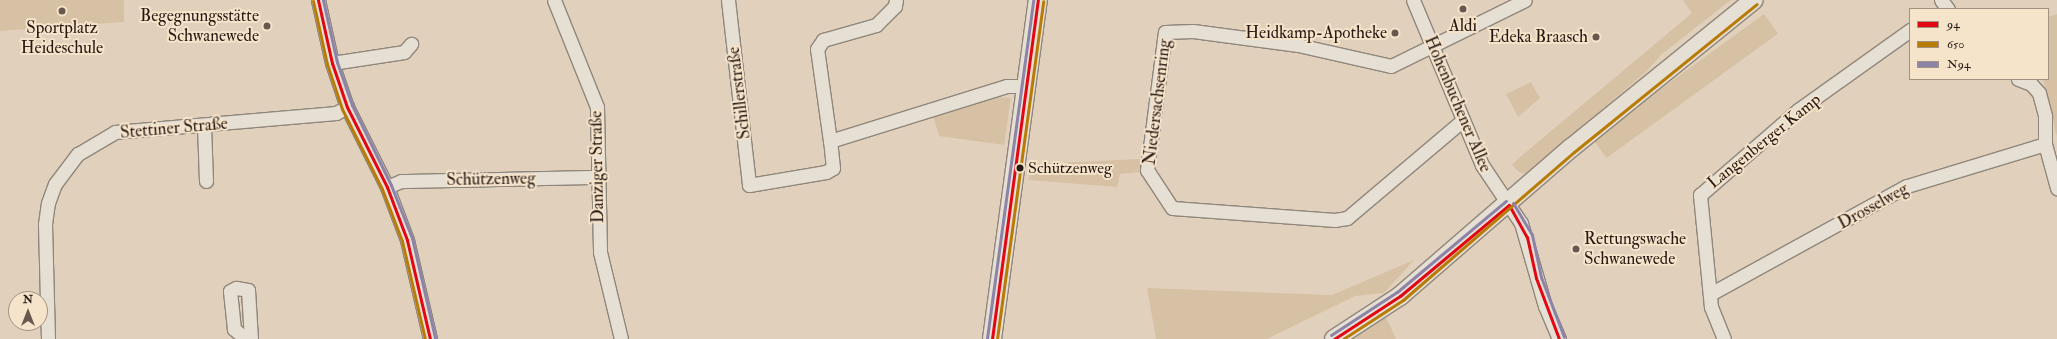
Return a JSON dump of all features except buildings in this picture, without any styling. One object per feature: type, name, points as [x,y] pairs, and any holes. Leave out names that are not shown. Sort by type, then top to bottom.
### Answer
[{"type":"main road","points":[[992,339],[1038,0]]},
{"type":"main road","points":[[1334,339],[1400,296],[1509,205],[1571,148],[1754,0]]},
{"type":"street","points":[[318,0],[332,63],[347,107],[387,188],[407,240],[430,339]]},
{"type":"street","name":"Danziger Straße","points":[[554,0],[597,107],[600,129],[596,177],[600,252],[621,339]]},
{"type":"street","name":"Schillerstraße","points":[[728,0],[749,186],[830,170],[833,168],[830,141]]},
{"type":"street","points":[[896,0],[895,6],[876,26],[823,40],[817,48],[830,141],[1007,86],[1027,86]]},
{"type":"street","name":"Hohenbuchener Allee","points":[[1413,0],[1482,165],[1509,205],[1527,237],[1536,278],[1559,339]]},
{"type":"street","points":[[1434,48],[1525,0]]},
{"type":"street","name":"Niedersachsenring","points":[[1434,48],[1391,66],[1298,45],[1193,31],[1165,32],[1147,170],[1172,208],[1334,220],[1347,218],[1463,120]]},
{"type":"street","name":"Langenberger Kamp","points":[[1724,339],[1711,307],[1712,293],[1699,202],[1705,188],[1798,110],[1909,31]]},
{"type":"street","points":[[332,63],[404,52],[411,44]]},
{"type":"street","points":[[2021,80],[2031,84],[2039,93],[2045,116],[2046,144],[2057,188]]},
{"type":"street","name":"Stettiner Straße","points":[[48,339],[45,224],[55,184],[64,170],[78,154],[116,132],[204,126],[336,113],[347,107]]},
{"type":"street","points":[[204,126],[206,181]]},
{"type":"street","name":"Drosselweg","points":[[1712,293],[1907,186],[2046,144]]},
{"type":"street","name":"Schützenweg","points":[[387,188],[401,181],[596,177]]},
{"type":"street","points":[[246,339],[234,329],[230,292],[236,288],[248,290],[251,339]]},
{"type":"shaded area","name":"Sportplatz Heideschule","points":[[0,0],[124,0],[124,22],[0,31]]},
{"type":"shaded area","points":[[1683,0],[1731,0],[1662,54],[1647,71],[1526,174],[1519,172],[1512,165],[1520,157],[1692,13]]},
{"type":"shaded area","points":[[1764,14],[1778,33],[1607,158],[1592,139]]},
{"type":"shaded area","points":[[2057,14],[2057,137],[2043,80],[2049,80],[2049,17]]},
{"type":"shaded area","points":[[1531,82],[1540,98],[1518,117],[1506,94]]},
{"type":"shaded area","points":[[993,97],[1011,98],[1004,145],[939,136],[933,115]]},
{"type":"shaded area","points":[[1140,159],[1140,172],[1120,174],[1117,187],[1029,180],[1031,164]]},
{"type":"shaded area","points":[[1414,260],[1384,293],[1355,296],[1267,339],[1156,339],[1147,288],[1332,295]]},
{"type":"shaded area","points":[[1386,317],[1396,339],[1353,339]]},
{"type":"transit line","name":"94","points":[[318,0],[332,63],[347,107],[387,187],[407,240],[430,339]]},
{"type":"transit line","name":"N94","points":[[323,0],[337,62],[352,105],[391,185],[412,238],[435,338]]},
{"type":"transit line","name":"N94","points":[[987,338],[1033,0]]},
{"type":"transit line","name":"94","points":[[992,339],[1038,0]]},
{"type":"transit line","name":"650","points":[[313,1],[327,64],[342,109],[382,189],[402,241],[425,339]]},
{"type":"transit line","name":"650","points":[[997,339],[1043,1]]},
{"type":"transit line","name":"650","points":[[1343,339],[1403,300],[1574,152],[1757,4]]},
{"type":"transit line","name":"N94","points":[[1331,335],[1397,292],[1506,201]]},
{"type":"transit line","name":"N94","points":[[1513,203],[1532,235],[1541,277],[1564,337]]},
{"type":"transit line","name":"94","points":[[1509,205],[1527,237],[1536,278],[1559,339]]},
{"type":"transit line","name":"94","points":[[1334,339],[1400,296],[1509,205]]},
{"type":"place","name":"Aldi","points":[[1463,9]]},
{"type":"place","name":"Sportplatz Heideschule","points":[[62,11]]},
{"type":"place","name":"Begegnungsstätte Schwanewede","points":[[267,26]]},
{"type":"place","name":"Heidkamp-Apotheke","points":[[1395,33]]},
{"type":"place","name":"Edeka Braasch","points":[[1596,37]]},
{"type":"place","name":"Schützenweg","points":[[1020,168]]},
{"type":"place","name":"Rettungswache Schwanewede","points":[[1576,249]]}]
